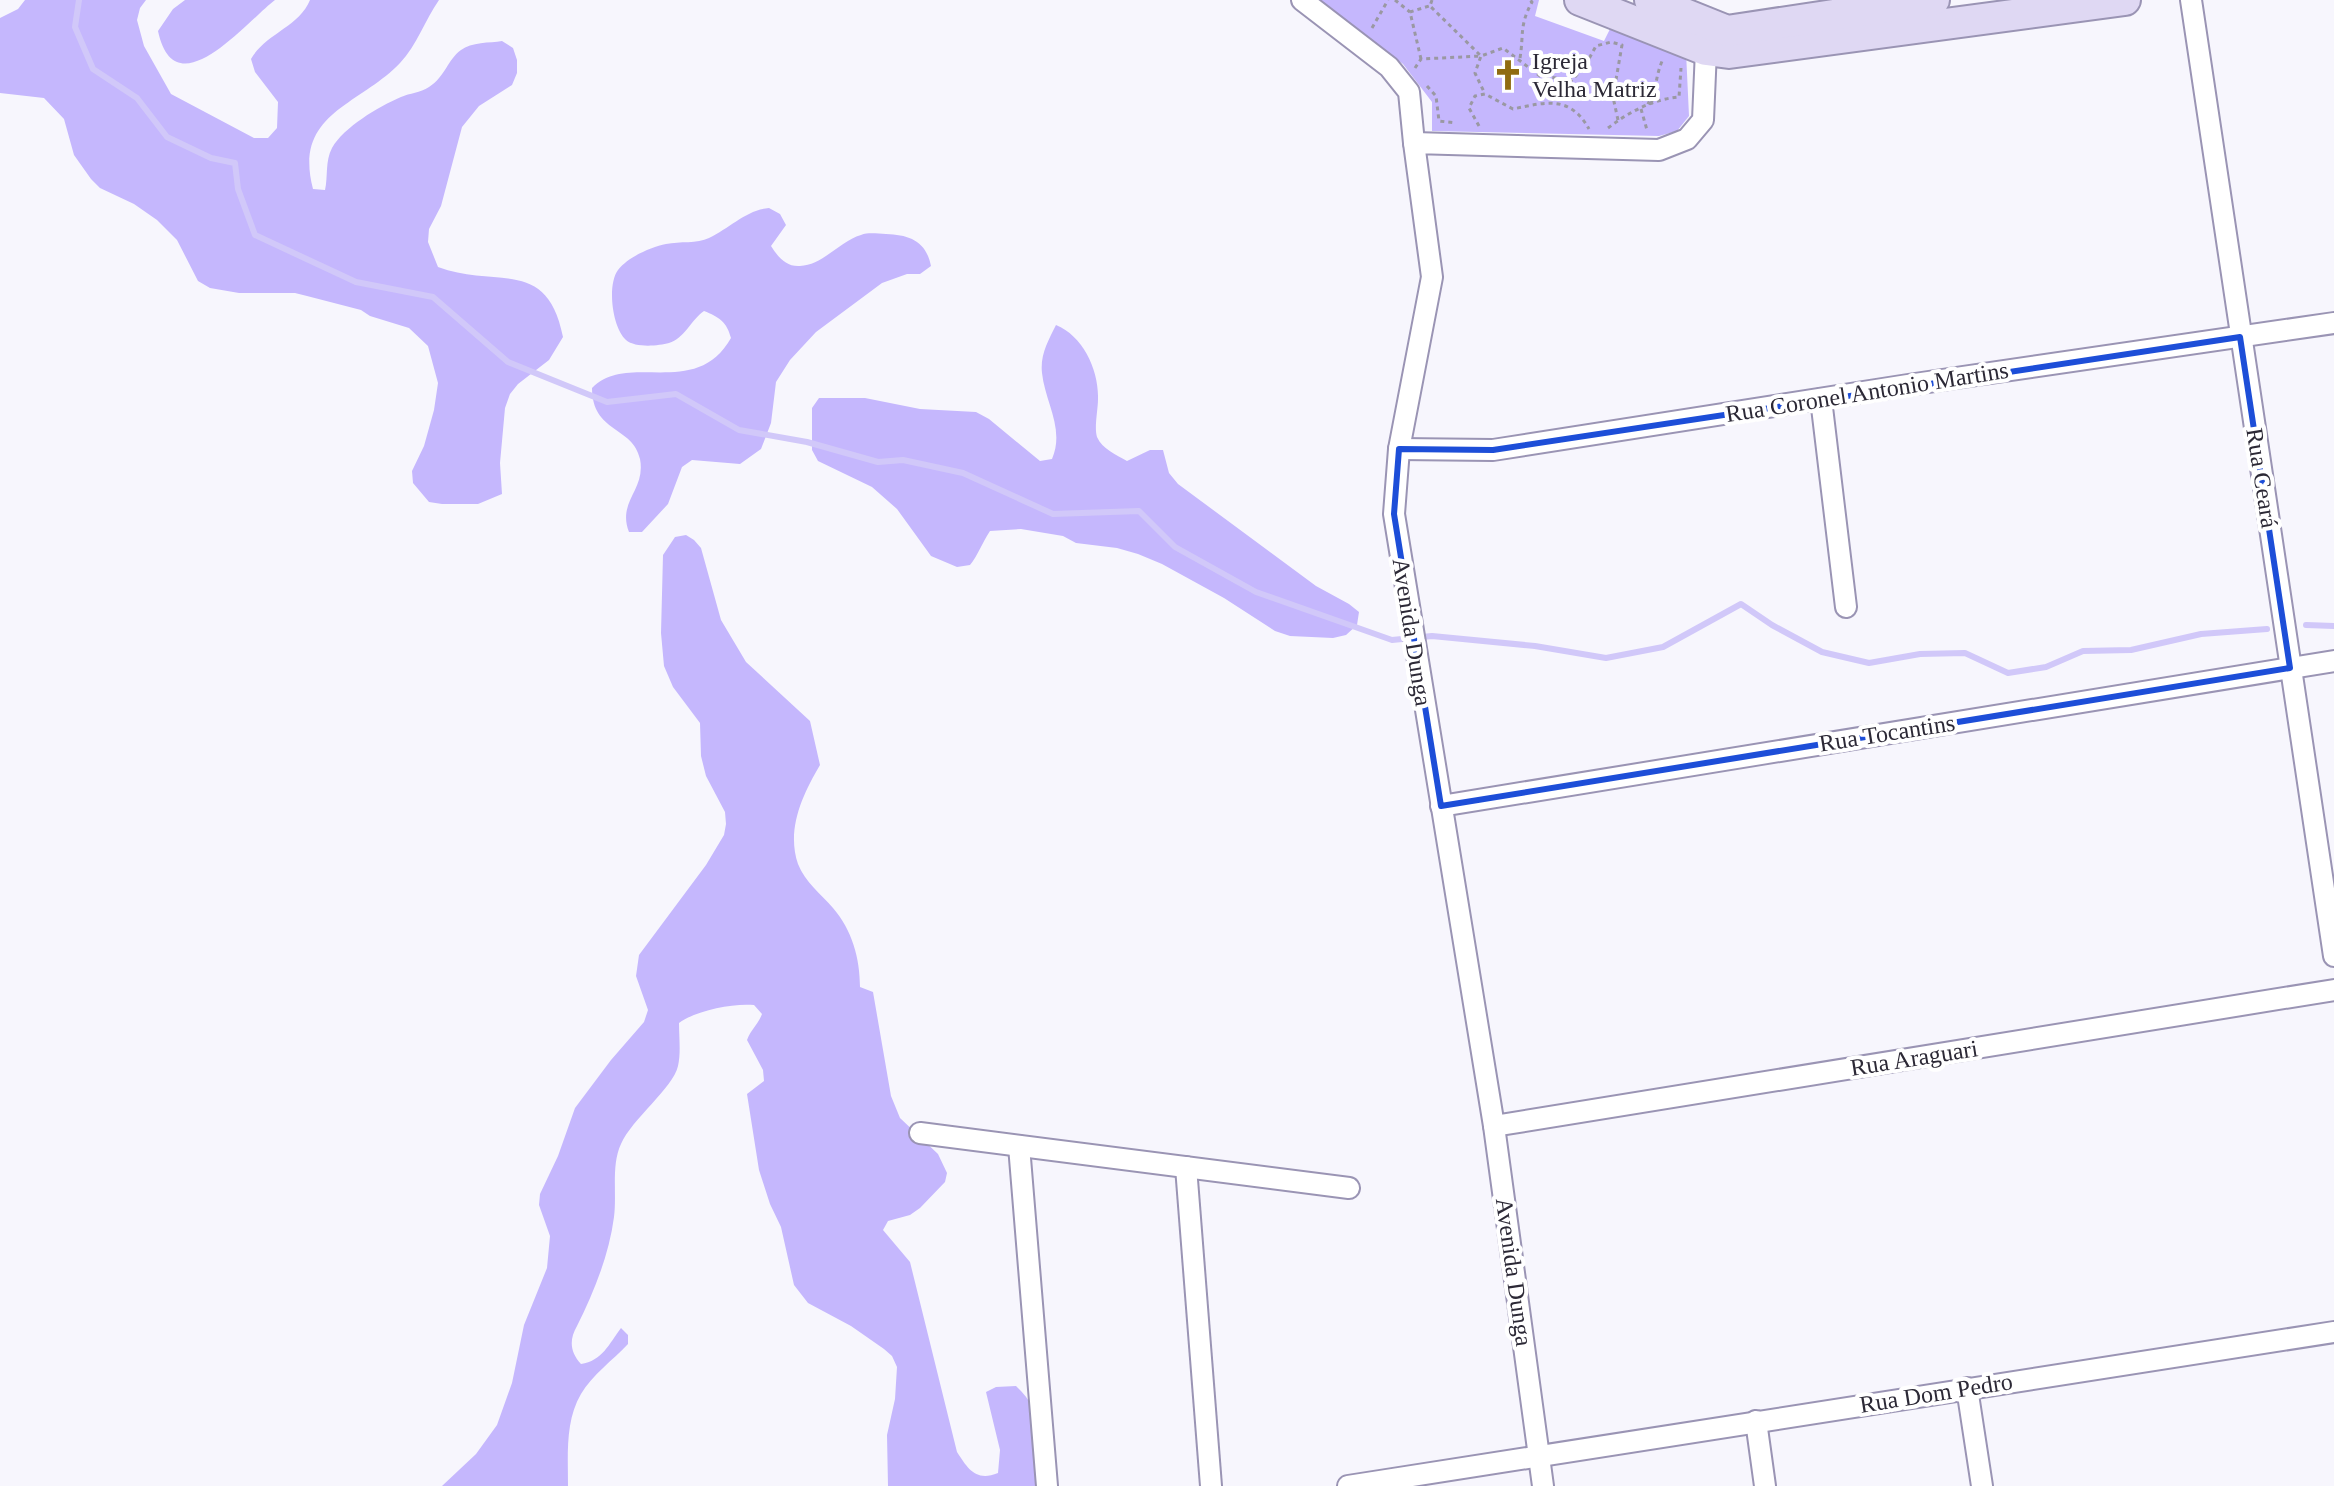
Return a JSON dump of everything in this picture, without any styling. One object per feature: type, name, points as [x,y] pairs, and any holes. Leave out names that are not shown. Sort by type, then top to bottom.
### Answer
[{"type":"street","name":"Avenida Dunga","points":[[1302,0],[1389,67],[1409,92],[1432,277],[1399,449],[1394,514],[1494,1126],[1543,1486]]},
{"type":"street","points":[[1580,0],[1711,48],[2125,0]]},
{"type":"street","points":[[1650,0],[1711,48]]},
{"type":"street","points":[[1711,48],[1934,0]]},
{"type":"street","name":"Rua Ceará","points":[[2191,0],[2334,956]]},
{"type":"street","points":[[1414,143],[1659,150],[1687,139],[1703,120],[1711,48]]},
{"type":"street","name":"Rua Coronel Antonio Martins","points":[[1399,449],[1493,450],[2334,323]]},
{"type":"street","points":[[1821,399],[1846,607]]},
{"type":"street","name":"Rua Tocantins","points":[[1441,806],[2334,661]]},
{"type":"street","name":"Rua Araguari","points":[[1494,1126],[2334,990]]},
{"type":"street","points":[[920,1133],[1349,1188]]},
{"type":"street","points":[[1019,1146],[1047,1486]]},
{"type":"street","points":[[1186,1167],[1211,1486]]},
{"type":"street","name":"Rua Dom Pedro","points":[[1348,1486],[2334,1332]]},
{"type":"street","points":[[1967,1388],[1982,1486]]},
{"type":"street","points":[[1756,1421],[1765,1486]]},
{"type":"path","points":[[1366,37],[1388,0]]},
{"type":"path","points":[[1395,0],[1410,12],[1421,59],[1413,70]]},
{"type":"path","points":[[1430,6],[1432,0]]},
{"type":"path","points":[[1520,58],[1521,29],[1532,2],[1530,0]]},
{"type":"path","points":[[1410,12],[1430,6]]},
{"type":"path","points":[[1430,6],[1481,56]]},
{"type":"path","points":[[1421,59],[1481,56],[1503,48],[1540,76],[1572,80],[1585,66],[1596,46],[1611,42],[1622,45],[1613,97],[1618,121]]},
{"type":"path","points":[[1607,129],[1628,112],[1662,98],[1679,97],[1711,48]]},
{"type":"path","points":[[1651,104],[1657,72],[1666,51]]},
{"type":"path","points":[[1481,56],[1475,73],[1485,94],[1513,109],[1549,102],[1566,105],[1584,118],[1589,129]]},
{"type":"path","points":[[1421,79],[1436,96],[1439,121],[1479,126],[1469,108],[1475,96],[1485,94]]},
{"type":"path","points":[[1613,97],[1622,89],[1651,104]]},
{"type":"path","points":[[1634,129],[1648,130],[1641,109]]},
{"type":"path","points":[[1578,128],[1620,129]]},
{"type":"highlighted area","points":[[2240,337],[2290,668],[1441,806],[1394,514],[1399,449],[1493,450]]},
{"type":"shaded area","points":[[25,0],[146,0],[137,20],[144,46],[171,94],[254,138],[268,138],[277,128],[278,102],[255,72],[251,59],[257,50],[298,17],[310,0],[439,0],[400,63],[321,127],[312,143],[309,164],[313,189],[325,190],[332,148],[362,118],[392,101],[429,87],[465,47],[502,41],[513,48],[517,73],[512,85],[479,106],[462,127],[441,206],[429,229],[428,242],[438,267],[532,285],[545,295],[555,312],[563,337],[549,360],[510,394],[505,408],[500,463],[502,494],[478,504],[442,504],[429,502],[413,483],[412,471],[424,446],[438,383],[428,346],[409,328],[370,316],[361,310],[295,293],[239,293],[210,288],[198,281],[177,240],[157,220],[134,204],[100,188],[91,179],[74,155],[64,119],[44,98],[0,93],[0,18],[18,9]]},
{"type":"shaded area","points":[[185,0],[275,0],[212,54],[195,62],[179,63],[167,53],[158,31],[173,9]]},
{"type":"shaded area","points":[[1320,0],[1539,0],[1535,16],[1604,41],[1612,25],[1686,52],[1689,116],[1677,131],[1659,136],[1432,131],[1432,102],[1403,64]]},
{"type":"shaded area","points":[[769,208],[780,214],[786,225],[771,246],[791,265],[816,262],[853,238],[874,233],[916,241],[929,257],[931,266],[920,274],[907,274],[882,283],[816,332],[790,360],[776,382],[771,423],[761,449],[740,464],[692,460],[682,467],[668,504],[642,532],[629,532],[626,512],[639,479],[640,459],[630,440],[605,422],[594,403],[592,388],[607,378],[624,373],[681,371],[700,367],[716,356],[731,338],[722,321],[704,311],[674,341],[653,345],[630,343],[621,334],[614,316],[612,295],[618,270],[647,250],[666,244],[704,240],[745,216]]},
{"type":"shaded area","points":[[1056,325],[1074,337],[1088,355],[1098,388],[1096,433],[1102,445],[1127,461],[1150,450],[1163,450],[1169,473],[1178,484],[1316,586],[1349,604],[1359,612],[1357,625],[1346,635],[1333,638],[1290,636],[1275,631],[1224,598],[1138,554],[1021,529],[990,531],[970,565],[957,567],[931,556],[897,509],[872,487],[818,461],[812,450],[812,408],[819,398],[865,398],[920,409],[976,412],[1040,461],[1052,459],[1055,426],[1044,384],[1042,360]]},
{"type":"shaded area","points":[[686,535],[701,548],[721,620],[746,662],[810,721],[820,765],[802,800],[795,825],[798,864],[845,926],[856,955],[860,987],[873,992],[891,1096],[900,1118],[938,1154],[947,1173],[945,1182],[920,1208],[910,1215],[888,1221],[883,1230],[910,1262],[957,1452],[978,1475],[998,1473],[1000,1450],[986,1392],[996,1387],[1016,1386],[1026,1397],[1038,1420],[1045,1486],[888,1486],[887,1435],[895,1399],[897,1367],[884,1349],[851,1326],[808,1303],[794,1285],[781,1227],[759,1170],[747,1094],[764,1081],[763,1070],[747,1040],[762,1014],[754,1005],[745,1005],[705,1011],[679,1023],[679,1056],[675,1075],[626,1134],[618,1152],[614,1217],[605,1259],[574,1331],[572,1346],[581,1364],[600,1356],[621,1328],[628,1335],[628,1344],[591,1380],[576,1404],[568,1439],[568,1486],[442,1486],[476,1454],[497,1425],[512,1383],[524,1325],[547,1268],[550,1236],[539,1205],[540,1194],[575,1108],[644,1022],[648,1010],[636,976],[639,955],[706,865],[724,835],[725,812],[706,776],[701,756],[700,723],[673,687],[664,666],[661,633],[663,555],[675,537]]},
{"type":"waterway","points":[[79,0],[75,27],[93,69],[137,98],[167,137],[211,158],[235,163],[238,189],[255,235],[356,282],[433,297],[508,362],[607,402],[676,394],[739,430],[807,442],[878,462],[903,460],[963,473],[1053,514],[1139,511],[1175,547],[1256,592],[1392,640],[1432,636],[1535,646],[1606,658],[1663,647],[1741,604],[1822,652],[1869,663],[1920,654],[1965,653],[2008,673],[2046,667],[2083,651],[2131,650],[2201,634],[2267,629]]},
{"type":"waterway","points":[[2306,625],[2334,626]]},
{"type":"place","name":"Igreja Velha Matriz","points":[[1508,75]]}]
